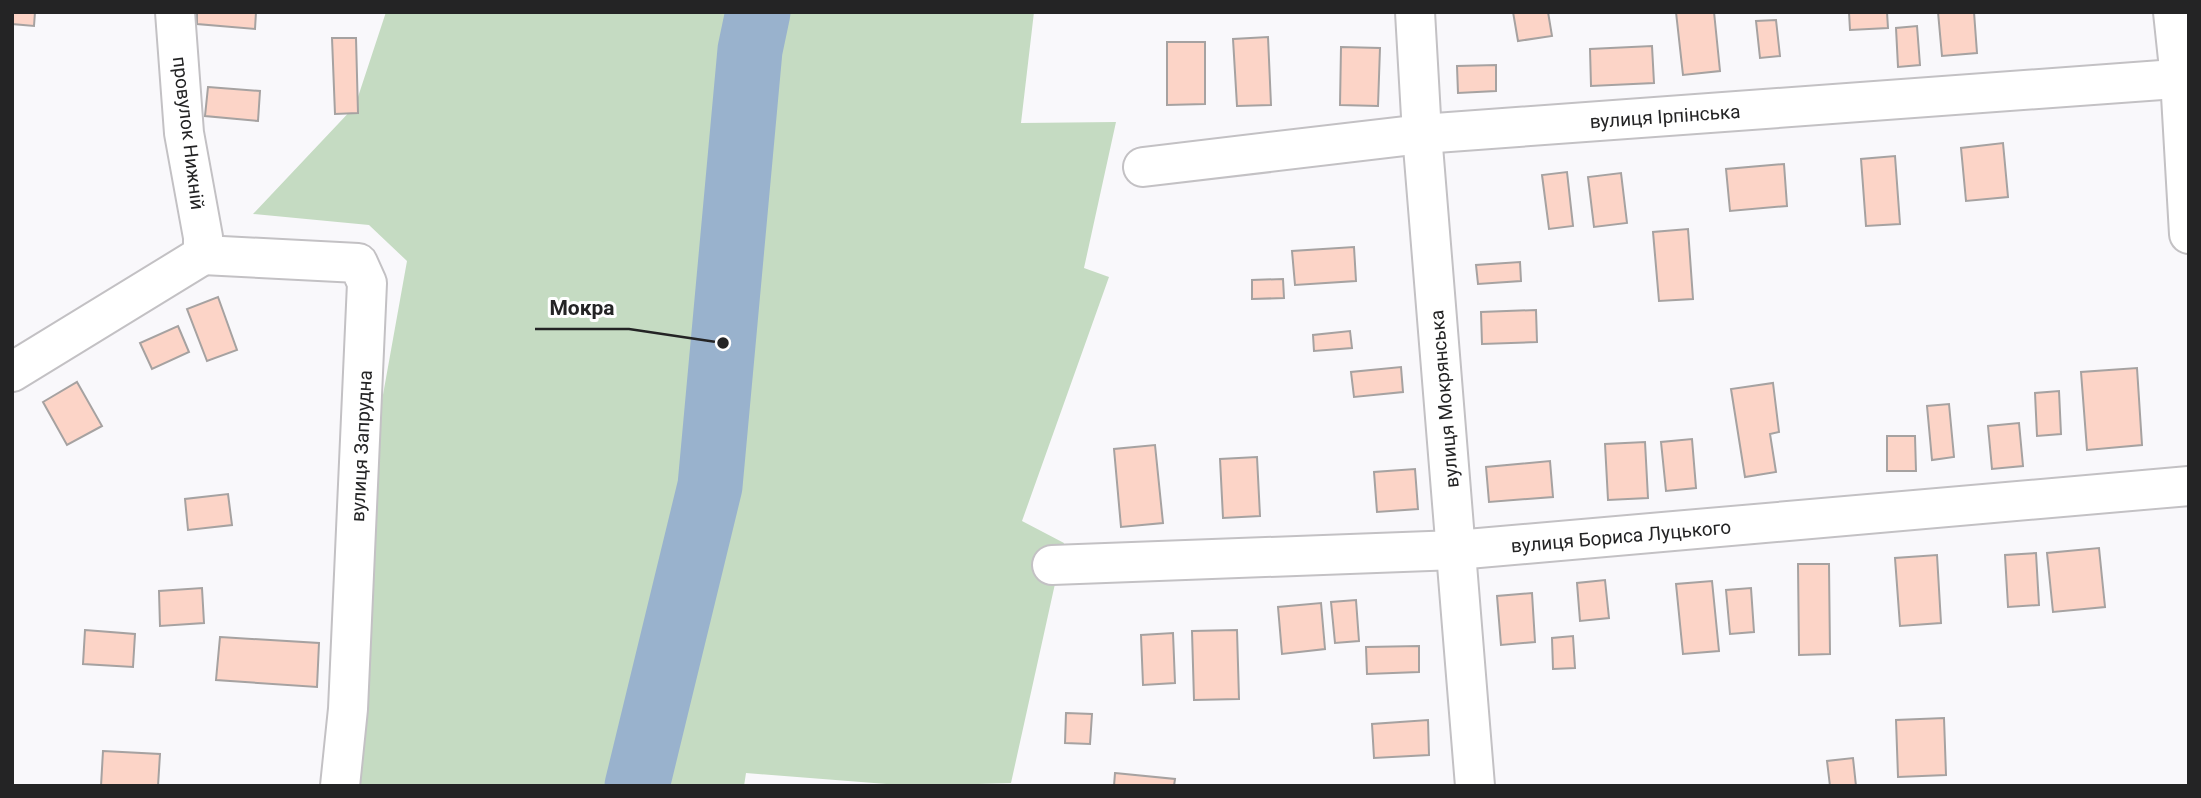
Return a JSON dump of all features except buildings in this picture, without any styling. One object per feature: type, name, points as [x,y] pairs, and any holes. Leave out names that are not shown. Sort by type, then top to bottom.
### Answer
[{"type":"street","name":"провулок Нижній","points":[[175,12],[184,133],[203,237],[203,255]]},
{"type":"street","name":"вулиця Мокрянська","points":[[1415,12],[1422,134],[1475,786]]},
{"type":"street","points":[[2173,12],[2184,78],[2189,234]]},
{"type":"street","name":"вулиця Ірпінська","points":[[1143,167],[1422,134],[2184,78]]},
{"type":"street","points":[[12,372],[203,255]]},
{"type":"street","name":"вулиця Запрудна","points":[[203,255],[358,263],[367,283],[348,709],[340,786]]},
{"type":"street","name":"вулиця Бориса Луцького","points":[[1052,565],[1456,550],[2189,486]]},
{"type":"green space","points":[[386,12],[1034,12],[1021,123],[1116,122],[1084,268],[1109,277],[1022,521],[1064,543],[1011,783],[912,786],[746,773],[744,786],[343,786],[372,456],[407,261],[369,225],[253,214],[355,106]]},
{"type":"waterway","points":[[637,786],[710,486],[750,50],[758,12]]},
{"type":"place","name":"Мокра","points":[[723,343]]}]
